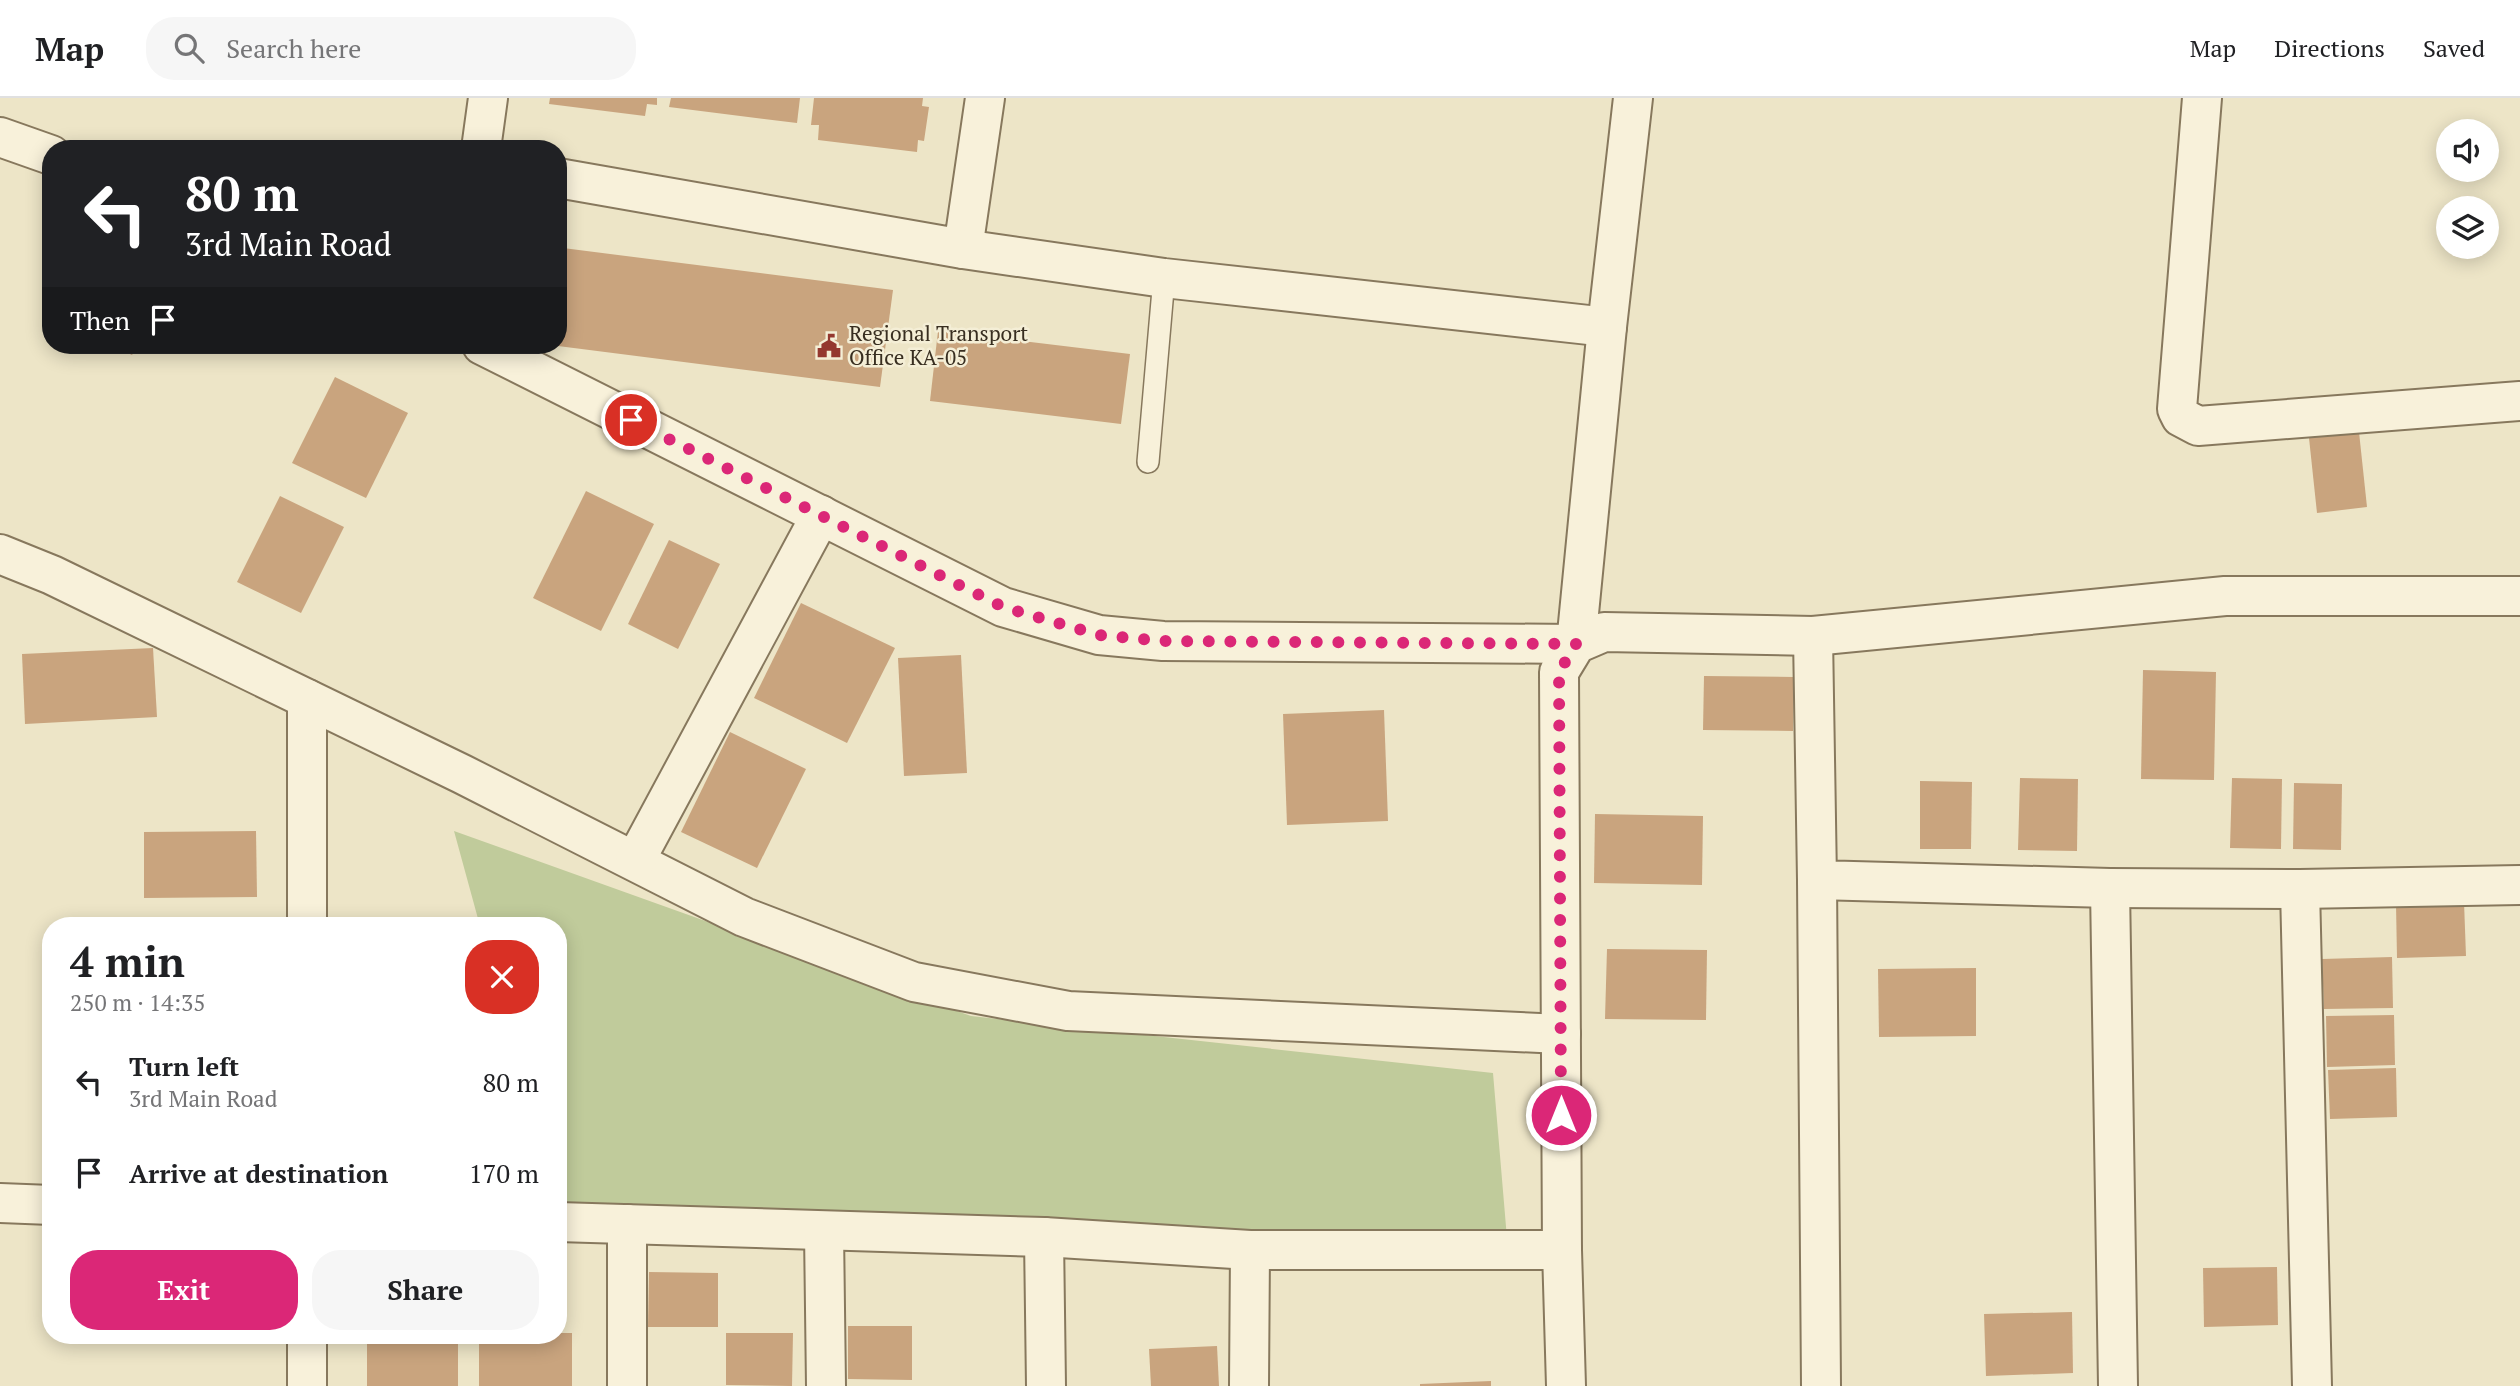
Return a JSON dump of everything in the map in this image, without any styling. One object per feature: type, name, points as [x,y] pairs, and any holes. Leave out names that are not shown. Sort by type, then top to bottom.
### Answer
[{"type":"street","points":[[482,140],[488,98]]},
{"type":"street","points":[[963,249],[985,98]]},
{"type":"street","points":[[1566,1386],[1562,1251],[1559,672],[1576,644],[1633,98]]},
{"type":"street","points":[[2202,98],[2177,409],[2181,417],[2198,426],[2520,401]]},
{"type":"street","points":[[0,137],[42,152]]},
{"type":"street","points":[[567,180],[963,249],[1164,278],[1607,327]]},
{"type":"street","points":[[500,354],[1003,607],[1099,635],[1163,641],[1576,644],[1604,632],[1813,636],[2225,596],[2520,596]]},
{"type":"street","points":[[635,861],[821,515]]},
{"type":"street","points":[[0,554],[52,575],[307,699],[744,917],[914,982],[1068,1011],[1561,1034]]},
{"type":"street","points":[[1813,636],[1821,1386]]},
{"type":"street","points":[[307,699],[307,917]]},
{"type":"street","points":[[1817,880],[2110,888],[2300,889],[2520,885]]},
{"type":"street","points":[[2110,888],[2118,1386]]},
{"type":"street","points":[[2300,889],[2312,1386]]},
{"type":"street","points":[[0,1203],[42,1205]]},
{"type":"street","points":[[567,1222],[1044,1237],[1250,1250],[1562,1251]]},
{"type":"street","points":[[627,1224],[627,1386]]},
{"type":"street","points":[[824,1231],[826,1386]]},
{"type":"street","points":[[1044,1237],[1046,1386]]},
{"type":"street","points":[[1249,1386],[1250,1250]]},
{"type":"street","points":[[307,1344],[307,1386]]},
{"type":"lane","points":[[1148,462],[1164,278]]},
{"type":"green space","points":[[454,831],[971,1016],[1493,1073],[1509,1262],[567,1216],[567,917],[478,917]]},
{"type":"building","points":[[550,98],[657,98],[657,105],[647,104],[645,116],[549,104]]},
{"type":"building","points":[[671,98],[800,98],[797,123],[669,107]]},
{"type":"building","points":[[814,98],[923,98],[922,106],[929,107],[924,141],[918,140],[917,152],[818,140],[819,125],[811,125]]},
{"type":"building","points":[[567,249],[893,290],[880,387],[567,347]]},
{"type":"building","points":[[938,331],[1130,354],[1121,424],[930,401]]},
{"type":"building","points":[[335,377],[408,413],[366,498],[292,463]]},
{"type":"building","points":[[2359,432],[2367,507],[2317,513],[2309,438]]},
{"type":"building","points":[[586,491],[654,524],[601,631],[533,598]]},
{"type":"building","points":[[280,496],[344,527],[301,613],[237,582]]},
{"type":"building","points":[[669,540],[720,564],[678,649],[628,624]]},
{"type":"building","points":[[801,603],[895,648],[847,743],[754,698]]},
{"type":"building","points":[[153,648],[157,717],[25,724],[22,654]]},
{"type":"building","points":[[961,655],[967,773],[904,776],[898,658]]},
{"type":"building","points":[[2143,670],[2216,672],[2214,780],[2141,779]]},
{"type":"building","points":[[1704,676],[1794,677],[1793,731],[1703,730]]},
{"type":"building","points":[[1384,710],[1388,821],[1287,825],[1283,714]]},
{"type":"building","points":[[730,732],[806,769],[757,868],[681,832]]},
{"type":"building","points":[[2020,778],[2078,779],[2077,851],[2018,850]]},
{"type":"building","points":[[2232,778],[2282,779],[2281,849],[2230,848]]},
{"type":"building","points":[[1920,781],[1972,782],[1971,849],[1920,849]]},
{"type":"building","points":[[2294,783],[2342,784],[2341,850],[2293,849]]},
{"type":"building","points":[[1595,814],[1703,816],[1702,885],[1594,883]]},
{"type":"building","points":[[256,831],[257,897],[144,898],[144,832]]},
{"type":"building","points":[[2464,902],[2466,956],[2397,958],[2396,904]]},
{"type":"building","points":[[1607,949],[1707,950],[1706,1020],[1605,1019]]},
{"type":"building","points":[[2392,957],[2393,1008],[2324,1009],[2322,959]]},
{"type":"building","points":[[1976,968],[1976,1036],[1879,1037],[1878,969]]},
{"type":"building","points":[[2394,1015],[2395,1065],[2327,1067],[2326,1016]]},
{"type":"building","points":[[2396,1068],[2397,1117],[2330,1119],[2328,1070]]},
{"type":"building","points":[[2277,1267],[2278,1325],[2204,1327],[2203,1268]]},
{"type":"building","points":[[649,1272],[718,1273],[718,1327],[648,1327]]},
{"type":"building","points":[[2072,1312],[2073,1373],[1986,1376],[1984,1314]]},
{"type":"building","points":[[848,1326],[912,1326],[912,1380],[848,1379]]},
{"type":"building","points":[[567,1333],[572,1333],[572,1386],[479,1386],[479,1344],[567,1344]]},
{"type":"building","points":[[726,1333],[793,1333],[792,1386],[726,1385]]},
{"type":"building","points":[[367,1344],[458,1344],[458,1386],[367,1386]]},
{"type":"building","points":[[1217,1346],[1219,1386],[1151,1386],[1149,1349]]},
{"type":"building","points":[[1491,1381],[1491,1386],[1420,1386],[1420,1384]]},
{"type":"place","name":"Regional Transport Office KA-05","points":[[829,346]]},
{"type":"route","points":[[631,420],[1003,607],[1099,635],[1163,641],[1576,644],[1559,672],[1561,1115]]}]
